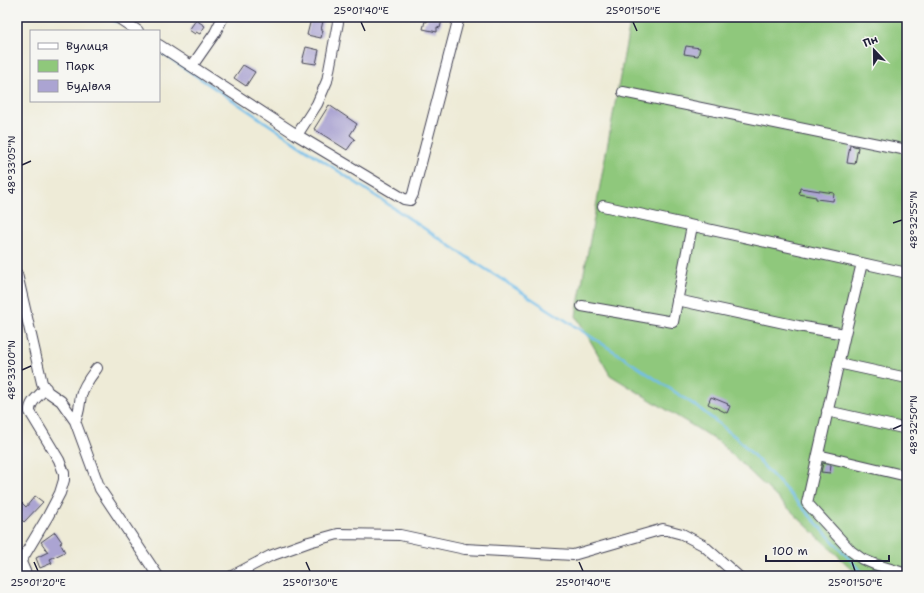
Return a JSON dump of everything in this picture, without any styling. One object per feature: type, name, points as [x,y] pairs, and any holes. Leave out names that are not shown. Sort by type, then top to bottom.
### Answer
[{"type":"street","points":[[117,17],[136,30]]},
{"type":"street","points":[[192,66],[212,38],[223,17]]},
{"type":"street","points":[[297,135],[317,104],[327,81],[339,17]]},
{"type":"street","points":[[160,46],[297,135],[404,198],[411,200],[459,17]]},
{"type":"street","points":[[623,92],[907,150]]},
{"type":"street","points":[[603,206],[907,273]]},
{"type":"street","points":[[582,306],[673,322],[692,226]]},
{"type":"street","points":[[862,264],[807,503],[851,551],[862,559],[907,574]]},
{"type":"street","points":[[17,274],[42,383],[61,401],[75,421],[100,489],[158,576]]},
{"type":"street","points":[[677,300],[798,326],[845,334]]},
{"type":"street","points":[[838,363],[907,378]]},
{"type":"street","points":[[75,421],[79,414],[81,395],[97,368]]},
{"type":"street","points":[[27,576],[19,557],[54,504],[63,486],[64,480],[63,467],[30,412],[32,402],[46,388]]},
{"type":"street","points":[[827,411],[907,429]]},
{"type":"street","points":[[818,455],[907,476]]},
{"type":"street","points":[[232,576],[270,556],[309,542],[338,534],[400,535],[465,550],[573,555],[663,529],[682,534],[703,545],[738,576]]},
{"type":"green space","points":[[631,17],[907,17],[907,576],[859,576],[719,442],[610,375],[576,316]]},
{"type":"building","points":[[427,17],[442,20],[440,28],[437,27],[437,32],[423,29],[425,21],[427,22]]},
{"type":"building","points":[[311,19],[323,21],[321,38],[307,35]]},
{"type":"building","points":[[196,20],[205,26],[200,34],[196,32],[195,34],[189,30]]},
{"type":"building","points":[[686,46],[700,48],[698,56],[684,54]]},
{"type":"building","points":[[306,47],[319,50],[316,64],[302,62]]},
{"type":"building","points":[[243,65],[255,72],[246,86],[234,78]]},
{"type":"building","points":[[329,105],[357,124],[350,135],[355,139],[347,150],[314,129]]},
{"type":"building","points":[[850,145],[858,147],[855,164],[847,163]]},
{"type":"building","points":[[800,188],[834,193],[833,201],[816,199],[816,197],[799,194]]},
{"type":"building","points":[[711,397],[730,406],[727,413],[708,404]]},
{"type":"building","points":[[823,463],[831,465],[830,473],[821,472]]},
{"type":"building","points":[[35,496],[43,502],[24,522],[17,515],[17,508],[22,503],[26,507]]},
{"type":"building","points":[[55,532],[62,542],[60,543],[65,552],[50,559],[52,563],[40,568],[36,558],[48,552],[41,542]]},
{"type":"waterway","points":[[108,17],[116,22]]},
{"type":"waterway","points":[[160,52],[473,261],[699,408],[738,439],[865,576]]}]
